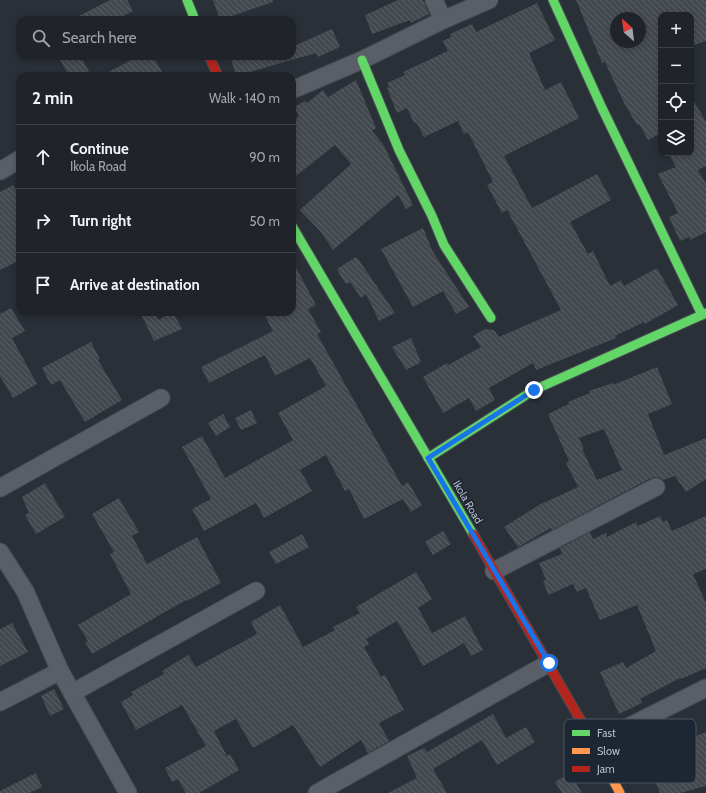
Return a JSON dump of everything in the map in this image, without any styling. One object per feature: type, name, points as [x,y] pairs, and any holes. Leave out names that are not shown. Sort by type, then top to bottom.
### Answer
[{"type":"street","points":[[187,0],[193,16]]},
{"type":"street","points":[[434,0],[443,20]]},
{"type":"street","points":[[296,88],[362,60],[443,20],[489,0]]},
{"type":"street","points":[[428,458],[534,390],[704,314],[602,108],[553,0]]},
{"type":"street","points":[[211,60],[216,72]]},
{"type":"street","points":[[362,60],[399,150],[432,216],[444,245],[491,318]]},
{"type":"street","points":[[0,171],[16,161]]},
{"type":"street","name":"Ikola Road","points":[[296,233],[343,316],[549,663],[580,719]]},
{"type":"street","points":[[0,488],[161,398]]},
{"type":"street","points":[[494,571],[656,487]]},
{"type":"street","points":[[0,552],[25,591],[60,671],[128,793]]},
{"type":"street","points":[[72,693],[256,591]]},
{"type":"street","points":[[317,793],[549,663]]},
{"type":"street","points":[[0,702],[60,671]]},
{"type":"street","points":[[644,719],[706,688]]},
{"type":"street","name":"Ikola Road","points":[[615,783],[620,793]]},
{"type":"building","points":[[110,0],[127,0],[133,11],[123,16],[79,16]]},
{"type":"building","points":[[213,0],[273,0],[273,2],[232,16],[219,16]]},
{"type":"building","points":[[398,0],[423,0],[429,14],[411,23],[410,20],[372,34],[365,15]]},
{"type":"building","points":[[576,0],[706,0],[706,41],[694,45],[694,12],[658,12],[658,135],[648,140],[639,124],[637,125],[624,103],[605,62],[602,63]]},
{"type":"building","points":[[537,3],[555,40],[529,53],[545,90],[561,82],[579,118],[504,156],[532,208],[597,174],[611,200],[570,222],[588,254],[593,251],[610,286],[621,280],[624,286],[657,268],[678,305],[645,324],[644,322],[615,336],[616,338],[536,370],[533,363],[489,388],[495,400],[476,411],[469,398],[443,413],[423,377],[447,363],[448,365],[481,347],[473,336],[485,329],[494,330],[499,337],[561,310],[507,210],[502,213],[487,185],[493,182],[468,132],[464,134],[458,121],[424,137],[416,122],[414,123],[407,108],[397,113],[387,88],[389,87],[387,83],[405,75],[403,72],[448,51],[443,41],[451,37],[450,34],[472,24],[476,32]]},
{"type":"building","points":[[332,29],[340,47],[318,57],[316,53],[296,59],[296,45]]},
{"type":"building","points":[[60,60],[83,60],[89,72],[67,72]]},
{"type":"building","points":[[131,60],[155,60],[162,72],[108,72]]},
{"type":"building","points":[[231,60],[292,60],[250,72],[235,72]]},
{"type":"building","points":[[356,80],[376,128],[372,131],[383,144],[413,205],[406,209],[398,195],[333,250],[321,232],[300,210],[351,164],[335,145],[296,176],[296,119],[299,116],[296,111],[296,106],[305,101],[307,103],[323,90],[328,97]]},
{"type":"building","points":[[694,101],[706,122],[706,166],[698,170],[706,184],[706,232],[690,240],[689,237],[680,241],[669,217],[678,213],[658,174],[676,167],[670,156],[694,156]]},
{"type":"building","points":[[13,185],[16,190],[16,262],[0,270],[0,192]]},
{"type":"building","points":[[423,228],[433,252],[469,307],[456,314],[443,291],[413,307],[381,249]]},
{"type":"building","points":[[356,257],[395,313],[379,321],[366,294],[361,298],[350,282],[346,284],[341,277],[337,269]]},
{"type":"building","points":[[296,268],[316,305],[308,309],[321,332],[317,334],[402,486],[408,482],[422,505],[411,512],[403,499],[364,519],[349,489],[345,491],[326,455],[300,470],[312,491],[264,518],[256,503],[204,531],[192,509],[211,499],[182,447],[202,436],[225,478],[293,440],[278,413],[326,386],[310,358],[275,376],[265,355],[209,383],[201,367],[273,331],[265,316],[296,316]]},
{"type":"building","points":[[11,308],[25,331],[12,338],[37,384],[13,398],[0,376],[0,314]]},
{"type":"building","points":[[142,316],[156,316],[158,320],[166,316],[175,316],[182,329],[154,341]]},
{"type":"building","points":[[411,338],[421,362],[406,370],[392,347]]},
{"type":"building","points":[[91,342],[100,359],[98,360],[122,400],[85,422],[60,380],[51,385],[42,368]]},
{"type":"building","points":[[657,367],[672,404],[648,414],[664,455],[706,438],[706,479],[686,492],[675,476],[663,480],[657,477],[651,478],[552,530],[551,528],[518,547],[504,527],[539,505],[578,487],[566,463],[569,461],[548,414],[569,404],[568,402],[590,393],[589,391],[613,383],[613,385]],"holes":[[[604,429],[622,470],[597,480],[582,449],[584,449],[579,438]]]},
{"type":"building","points":[[251,410],[257,423],[241,430],[235,418]]},
{"type":"building","points":[[223,414],[230,427],[216,436],[208,423]]},
{"type":"building","points":[[45,483],[65,517],[36,534],[25,515],[29,513],[22,497]]},
{"type":"building","points":[[119,498],[139,532],[132,536],[147,564],[197,537],[221,583],[187,601],[186,600],[92,654],[85,642],[88,641],[78,625],[131,594],[110,554],[114,552],[92,514]]},
{"type":"building","points":[[660,516],[663,522],[667,520],[672,531],[706,516],[706,569],[693,574],[706,603],[706,668],[681,679],[680,678],[640,699],[642,703],[619,714],[600,672],[623,662],[626,668],[656,651],[637,605],[600,620],[586,588],[577,592],[573,584],[548,595],[543,581],[546,580],[539,563],[562,554],[560,548],[590,532],[593,539],[606,533],[607,537],[636,522],[638,526]]},
{"type":"building","points":[[443,531],[451,544],[433,555],[425,542]]},
{"type":"building","points":[[302,534],[309,547],[276,564],[269,552]]},
{"type":"building","points":[[416,572],[432,599],[418,608],[432,633],[465,616],[483,650],[471,656],[464,643],[423,666],[397,621],[366,639],[369,644],[364,647],[381,677],[385,675],[404,710],[379,723],[389,741],[368,753],[361,740],[320,767],[293,725],[253,748],[236,719],[214,731],[227,756],[230,754],[239,770],[199,793],[186,793],[178,779],[172,782],[165,768],[206,746],[182,705],[136,730],[121,702],[133,695],[131,692],[164,674],[162,671],[188,655],[196,667],[257,634],[251,622],[280,605],[303,647],[335,630],[333,627],[360,613],[356,607]]},
{"type":"building","points":[[12,623],[28,652],[0,666],[0,629]]},
{"type":"building","points":[[54,689],[64,709],[50,716],[41,696]]},
{"type":"building","points":[[493,714],[506,738],[526,727],[535,742],[497,765],[482,740],[433,769],[447,793],[388,793],[417,778],[407,756],[424,748],[427,752]]},
{"type":"building","points":[[706,732],[706,786],[680,793],[660,793],[656,783],[696,783],[696,736]]},
{"type":"building","points":[[36,773],[42,787],[29,793],[0,793],[0,791]]},
{"type":"building","points":[[564,777],[564,783],[576,783],[582,793],[562,793],[555,782]]},
{"type":"traffic: fast","points":[[187,0],[193,16]]},
{"type":"traffic: fast","points":[[553,0],[602,108],[702,315]]},
{"type":"traffic: fast","points":[[362,60],[399,150],[432,216],[444,245],[491,318]]},
{"type":"traffic: fast","points":[[296,233],[473,534]]},
{"type":"traffic: fast","points":[[428,458],[534,390],[706,313]]},
{"type":"traffic: slow","points":[[615,783],[620,793]]},
{"type":"traffic: jam","points":[[211,60],[216,72]]},
{"type":"traffic: jam","points":[[473,534],[580,719]]},
{"type":"route","points":[[534,390],[428,458],[549,663]]}]
